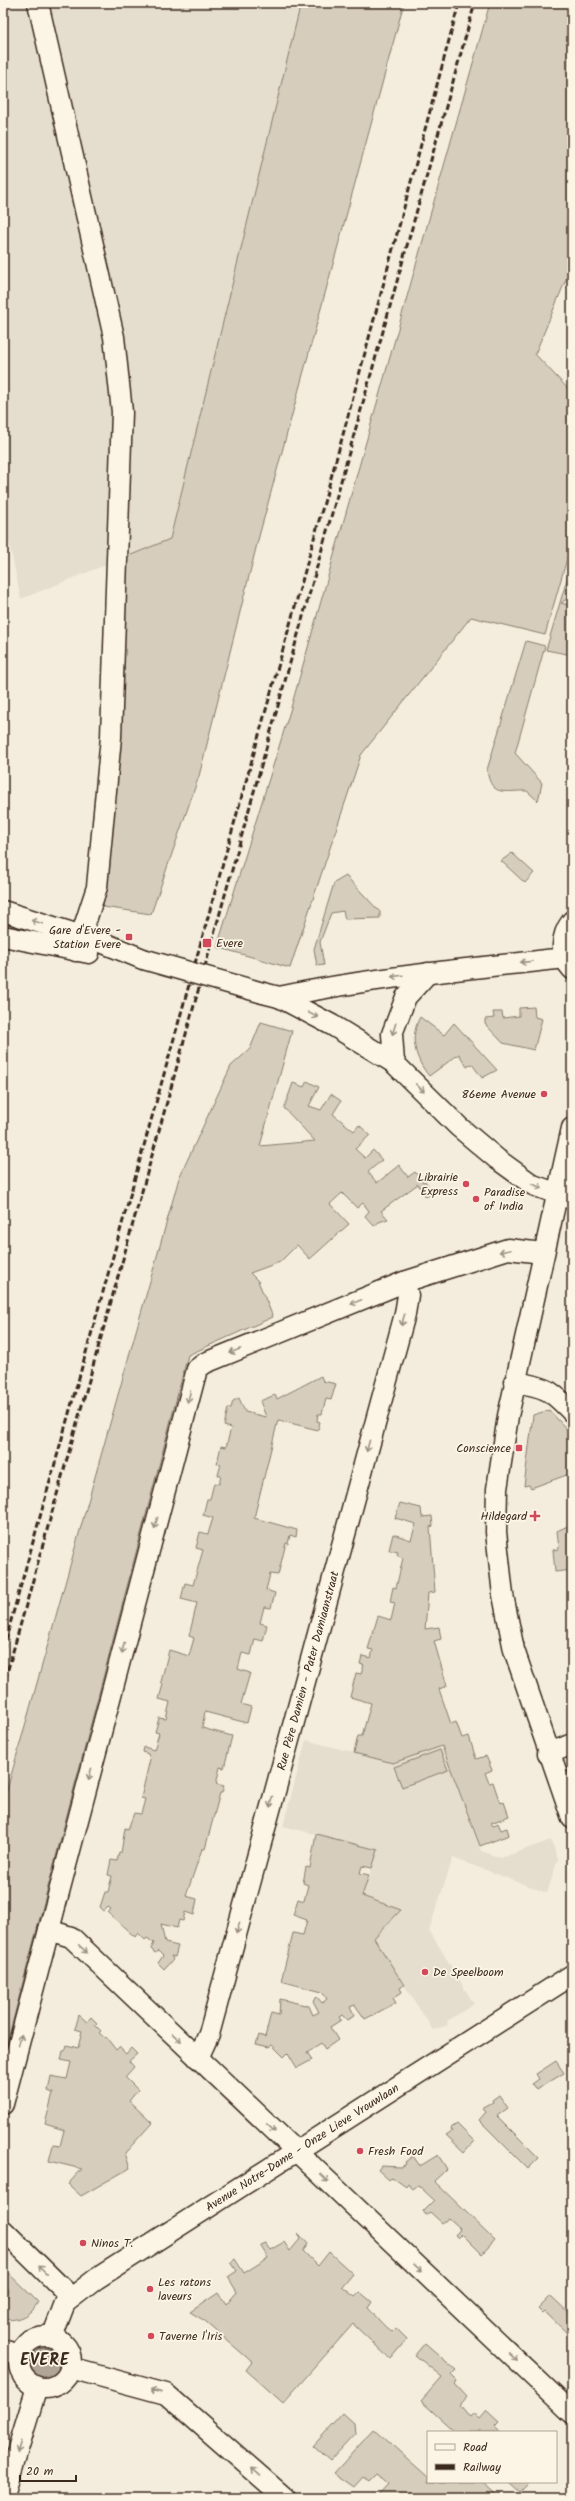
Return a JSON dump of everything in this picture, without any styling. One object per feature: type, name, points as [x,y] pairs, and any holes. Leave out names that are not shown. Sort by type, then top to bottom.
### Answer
[{"type":"street","points":[[38,3],[114,337],[122,412],[111,737],[97,887],[79,944]]},
{"type":"street","points":[[3,911],[79,944]]},
{"type":"street","points":[[271,995],[428,973],[568,963],[563,938],[572,921]]},
{"type":"street","points":[[3,936],[79,944],[143,959],[271,995],[332,1025],[394,1063],[460,1127],[497,1159],[533,1185],[564,1197]]},
{"type":"street","points":[[394,1063],[392,1034],[406,997],[428,973]]},
{"type":"street","points":[[572,1128],[564,1197],[543,1253],[514,1382],[497,1489],[496,1532],[503,1595],[514,1650],[548,1754],[572,1818]]},
{"type":"street","points":[[3,2104],[197,1369],[205,1363],[404,1282],[508,1249],[543,1253]]},
{"type":"street","name":"Rue Père Damien - Pater Damiaanstraat","points":[[198,2058],[209,2034],[402,1321],[408,1295],[404,1282]]},
{"type":"street","points":[[514,1382],[540,1386],[554,1393],[572,1412]]},
{"type":"street","points":[[548,1754],[572,1744]]},
{"type":"street","points":[[49,1930],[71,1937],[295,2152],[572,2413]]},
{"type":"street","name":"Avenue Notre-Dame - Onze Lieve Vrouwlaan","points":[[52,2337],[65,2304],[71,2297],[572,1975]]},
{"type":"street","points":[[3,2230],[71,2297]]},
{"type":"street","points":[[40,2336],[52,2337],[65,2345],[70,2354],[70,2368],[65,2379],[58,2384],[49,2388],[37,2387],[31,2384],[22,2374],[19,2362],[11,2353],[32,2339],[40,2336]]},
{"type":"street","points":[[70,2368],[166,2394],[285,2498]]},
{"type":"street","points":[[3,2498],[37,2387]]},
{"type":"shaded area","points":[[3,3],[301,3],[170,539],[21,599],[3,514]]},
{"type":"shaded area","points":[[301,3],[404,3],[258,540],[199,776],[151,914],[103,907],[114,562],[170,539]]},
{"type":"shaded area","points":[[490,3],[572,3],[572,265],[535,354],[572,393],[572,541],[545,635],[471,617],[361,755],[290,968],[217,947],[290,711]]},
{"type":"shaded area","points":[[572,562],[572,595],[561,603],[572,606],[572,655],[546,650]]},
{"type":"shaded area","points":[[526,641],[545,646],[515,753],[542,783],[538,801],[527,791],[507,792],[496,789],[489,779],[487,770]]},
{"type":"shaded area","points":[[512,853],[534,873],[525,883],[501,861]]},
{"type":"shaded area","points":[[346,876],[380,912],[380,918],[345,919],[343,911],[331,913],[320,942],[324,965],[317,966],[314,949],[334,883]]},
{"type":"shaded area","points":[[534,1007],[535,1017],[542,1019],[534,1050],[503,1043],[485,1024],[485,1019],[494,1018],[493,1012],[502,1012],[503,1018],[519,1016],[519,1008]]},
{"type":"shaded area","points":[[420,1017],[444,1035],[454,1023],[497,1070],[482,1078],[472,1064],[467,1067],[459,1054],[429,1076],[420,1062],[415,1048],[415,1032]]},
{"type":"shaded area","points":[[261,1022],[292,1031],[260,1146],[315,1141],[284,1108],[293,1083],[304,1087],[307,1081],[319,1087],[309,1106],[321,1110],[331,1094],[341,1101],[333,1114],[354,1131],[359,1125],[370,1135],[355,1149],[365,1158],[373,1150],[382,1160],[368,1172],[377,1183],[399,1165],[408,1177],[415,1172],[423,1182],[425,1181],[433,1193],[426,1197],[418,1184],[381,1211],[388,1219],[379,1222],[374,1226],[365,1216],[369,1211],[363,1203],[357,1208],[342,1193],[330,1204],[349,1224],[310,1259],[297,1245],[280,1262],[250,1273],[258,1281],[273,1317],[188,1355],[3,2058],[3,1804],[179,1178],[231,1066],[250,1049]]},
{"type":"shaded area","points":[[321,1376],[323,1381],[336,1384],[331,1400],[326,1399],[322,1414],[318,1414],[317,1421],[320,1422],[318,1430],[278,1420],[254,1518],[297,1530],[296,1537],[290,1535],[288,1544],[286,1543],[278,1575],[270,1574],[266,1590],[275,1593],[271,1608],[264,1607],[260,1623],[267,1625],[263,1641],[255,1639],[251,1655],[242,1653],[238,1669],[250,1673],[241,1704],[251,1707],[247,1723],[205,1712],[202,1728],[232,1736],[224,1768],[220,1767],[216,1784],[224,1786],[222,1793],[220,1793],[205,1849],[202,1849],[186,1896],[197,1899],[194,1915],[185,1912],[183,1921],[179,1920],[177,1928],[161,1924],[165,1943],[178,1946],[175,1957],[171,1956],[173,1959],[164,1969],[158,1963],[163,1956],[158,1951],[155,1953],[151,1949],[154,1943],[147,1938],[145,1940],[138,1933],[135,1937],[108,1913],[111,1909],[108,1907],[104,1911],[100,1907],[105,1892],[108,1892],[112,1876],[108,1875],[111,1860],[117,1861],[119,1853],[121,1853],[125,1828],[128,1829],[134,1813],[141,1814],[145,1799],[141,1798],[150,1759],[148,1754],[143,1752],[144,1747],[154,1750],[159,1733],[155,1732],[159,1718],[166,1719],[170,1702],[159,1699],[163,1684],[161,1682],[169,1650],[189,1656],[194,1638],[189,1636],[197,1603],[181,1599],[185,1583],[193,1585],[203,1550],[196,1548],[200,1532],[208,1534],[213,1518],[203,1515],[207,1499],[210,1499],[214,1483],[219,1484],[221,1476],[218,1475],[221,1464],[217,1463],[221,1446],[226,1447],[231,1428],[224,1426],[228,1408],[231,1408],[233,1401],[239,1398],[245,1412],[266,1417],[260,1401],[275,1395],[277,1399]]},
{"type":"shaded area","points":[[549,1410],[572,1435],[572,1473],[531,1488],[529,1485],[524,1486],[533,1415]]},
{"type":"shaded area","points":[[400,1503],[421,1508],[422,1517],[432,1516],[433,1526],[430,1527],[435,1592],[428,1593],[425,1629],[439,1627],[441,1639],[434,1641],[447,1686],[439,1689],[451,1724],[456,1722],[462,1738],[469,1736],[476,1759],[486,1756],[492,1770],[485,1773],[489,1783],[493,1782],[500,1803],[504,1802],[509,1816],[491,1823],[493,1826],[498,1823],[501,1830],[507,1828],[509,1835],[480,1846],[442,1746],[393,1763],[354,1753],[358,1736],[362,1736],[371,1703],[350,1697],[356,1673],[361,1674],[364,1665],[360,1664],[362,1656],[371,1658],[373,1650],[368,1649],[378,1616],[391,1620],[395,1603],[390,1602],[393,1587],[396,1588],[403,1558],[397,1555],[398,1552],[389,1550],[393,1534],[411,1540],[416,1524],[395,1518]]},
{"type":"shaded area","points":[[572,1524],[572,1570],[555,1572],[553,1550],[559,1549],[557,1531]]},
{"type":"shaded area","points":[[306,1740],[393,1763],[442,1746],[481,1851],[501,1858],[551,1840],[558,1859],[547,1893],[453,1858],[429,1930],[474,2004],[447,2021],[448,2025],[433,2030],[374,1938],[401,1910],[362,1896],[378,1850],[283,1826]]},
{"type":"shaded area","points":[[440,1750],[448,1770],[402,1787],[394,1767]]},
{"type":"shaded area","points":[[316,1834],[378,1850],[372,1868],[362,1866],[360,1873],[369,1875],[362,1896],[401,1910],[374,1938],[404,1985],[400,1988],[402,1992],[393,1998],[396,2003],[365,2019],[355,2005],[350,2007],[354,2016],[347,2020],[342,2015],[339,2017],[341,2020],[330,2027],[338,2040],[325,2049],[321,2043],[307,2052],[312,2060],[297,2068],[288,2053],[284,2057],[272,2045],[269,2047],[256,2044],[259,2035],[265,2037],[271,2013],[279,2015],[280,1999],[309,2006],[313,2015],[319,2012],[313,2001],[317,1997],[322,2003],[327,1999],[322,1992],[281,1981],[293,1933],[303,1935],[307,1920],[293,1915],[298,1899],[304,1901],[308,1885],[303,1883],[306,1867],[310,1868]]},
{"type":"shaded area","points":[[79,2015],[87,2022],[91,2017],[97,2023],[95,2025],[101,2031],[99,2033],[105,2038],[106,2037],[116,2050],[119,2047],[126,2054],[131,2048],[137,2054],[129,2061],[134,2067],[125,2077],[138,2090],[129,2101],[152,2123],[125,2153],[130,2168],[81,2196],[68,2184],[82,2169],[49,2161],[53,2145],[60,2146],[64,2130],[45,2124],[53,2093],[48,2091],[51,2076],[67,2079],[71,2062],[61,2060],[63,2051],[65,2051],[67,2045],[78,2048],[82,2031],[75,2029]]},
{"type":"shaded area","points":[[556,2061],[564,2073],[536,2090],[532,2084],[539,2079],[536,2074]]},
{"type":"shaded area","points":[[499,2095],[508,2108],[497,2116],[539,2158],[528,2169],[479,2120],[486,2112],[482,2108],[493,2102],[492,2100]]},
{"type":"shaded area","points":[[457,2124],[474,2141],[464,2152],[446,2135],[452,2131],[451,2128]]},
{"type":"shaded area","points":[[438,2155],[447,2169],[434,2181],[495,2240],[482,2254],[462,2234],[458,2238],[455,2235],[460,2228],[449,2218],[442,2223],[430,2212],[426,2215],[423,2211],[434,2200],[418,2185],[413,2189],[408,2184],[406,2187],[392,2177],[389,2180],[378,2170],[381,2166],[401,2167],[413,2156],[420,2166]]},
{"type":"shaded area","points":[[298,2233],[308,2244],[303,2251],[318,2266],[329,2252],[353,2274],[342,2287],[355,2297],[360,2292],[372,2302],[368,2308],[382,2324],[392,2332],[396,2328],[407,2339],[390,2359],[353,2324],[283,2403],[246,2370],[252,2362],[205,2321],[190,2312],[218,2293],[226,2305],[237,2292],[228,2277],[237,2271],[231,2262],[235,2259],[244,2273],[268,2258],[260,2245],[265,2243],[270,2250],[284,2242],[290,2251],[301,2238]]},
{"type":"shaded area","points":[[3,2268],[38,2302],[28,2314],[8,2320],[3,2319],[3,2298],[8,2296],[9,2290],[3,2282]]},
{"type":"shaded area","points":[[551,2296],[572,2316],[572,2343],[568,2339],[570,2336],[544,2311],[542,2313],[538,2309]]},
{"type":"shaded area","points":[[425,2343],[456,2370],[451,2375],[457,2381],[455,2384],[467,2397],[460,2405],[470,2417],[474,2413],[479,2418],[486,2410],[499,2422],[495,2426],[500,2431],[454,2431],[421,2401],[442,2377],[415,2355]]},
{"type":"shaded area","points":[[45,2348],[56,2352],[60,2363],[56,2374],[45,2378],[34,2374],[30,2363],[34,2352]]},
{"type":"shaded area","points":[[343,2413],[354,2423],[355,2434],[330,2461],[313,2446]]},
{"type":"shaded area","points":[[374,2429],[427,2476],[427,2483],[483,2483],[500,2498],[382,2498],[379,2495],[388,2485],[375,2474],[368,2481],[363,2477],[354,2487],[334,2473]]},
{"type":"shaded area","points":[[511,2483],[530,2483],[521,2492]]},
{"type":"railway","points":[[3,1649],[341,442],[459,3]]},
{"type":"railway","points":[[3,1687],[475,3]]},
{"type":"place","name":"Gare d'Evere - Station Evere","points":[[129,937]]},
{"type":"place","name":"Evere","points":[[207,943]]},
{"type":"place","name":"86eme Avenue","points":[[544,1094]]},
{"type":"place","name":"Librairie Express","points":[[466,1184]]},
{"type":"place","name":"Paradise of India","points":[[476,1199]]},
{"type":"place","name":"Conscience","points":[[519,1448]]},
{"type":"place","name":"Hildegard","points":[[535,1516]]},
{"type":"place","name":"De Speelboom","points":[[425,1972]]},
{"type":"place","name":"Fresh Food","points":[[360,2151]]},
{"type":"place","name":"Ninos T.","points":[[83,2243]]},
{"type":"place","name":"Les ratons laveurs","points":[[150,2289]]},
{"type":"place","name":"Taverne l'Iris","points":[[151,2336]]},
{"type":"district","name":"EVERE","points":[[45,2360]]}]
